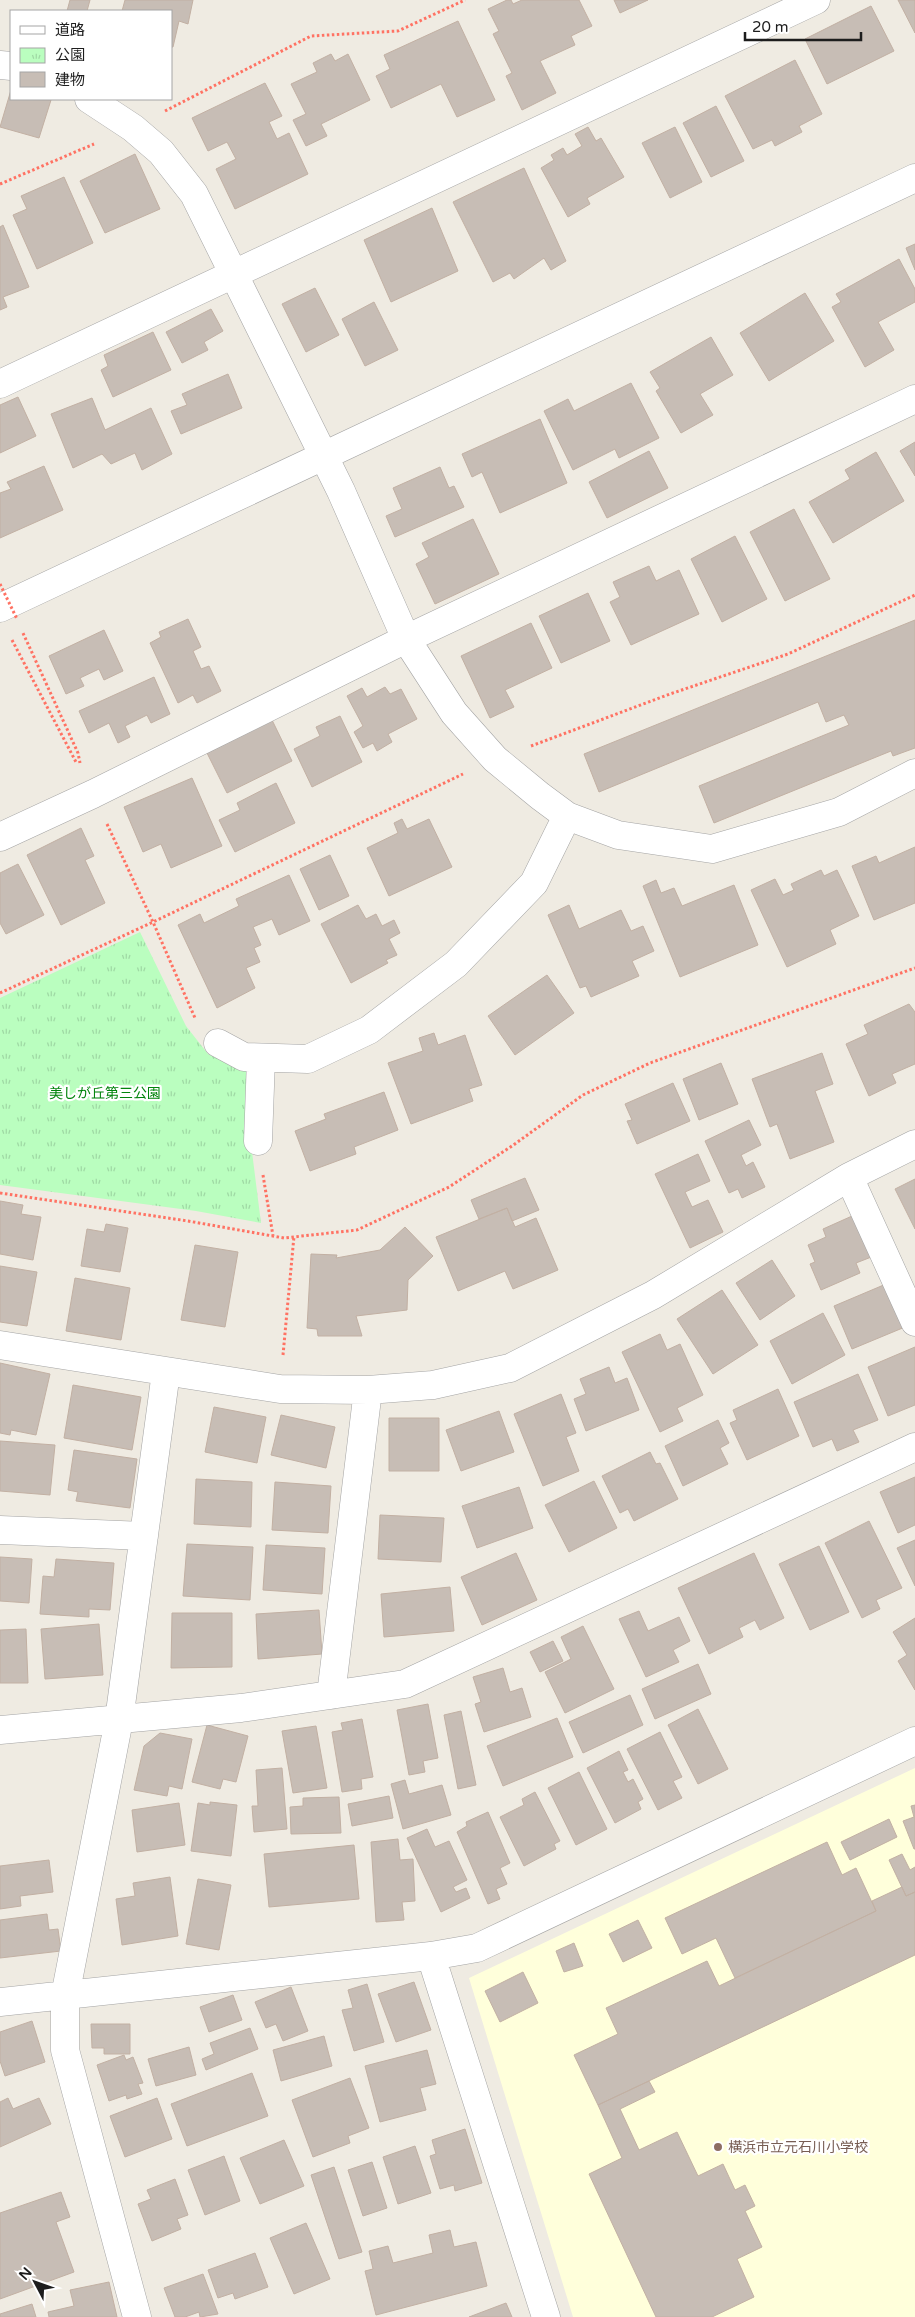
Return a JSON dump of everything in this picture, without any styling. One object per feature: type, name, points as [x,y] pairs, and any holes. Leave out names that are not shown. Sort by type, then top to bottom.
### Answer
[{"type":"street","points":[[0,384],[232,273],[816,0]]},
{"type":"street","points":[[90,100],[132,128],[161,152],[194,194],[340,491],[406,639],[454,712],[495,759],[567,816],[618,835],[712,849],[839,812],[915,774]]},
{"type":"street","points":[[0,608],[915,178]]},
{"type":"street","points":[[0,837],[102,790],[406,639],[915,399]]},
{"type":"street","points":[[218,1043],[244,1057],[308,1059],[369,1030],[456,964],[534,883],[567,816]]},
{"type":"street","points":[[258,1141],[261,1059]]},
{"type":"street","points":[[0,1345],[280,1389],[368,1390],[433,1385],[510,1368],[653,1295],[849,1177],[915,1144]]},
{"type":"street","points":[[849,1177],[915,1322]]},
{"type":"street","points":[[137,2317],[65,2050],[65,1996],[119,1720],[166,1372]]},
{"type":"street","points":[[331,1695],[368,1390]]},
{"type":"street","points":[[0,1730],[241,1708],[405,1684],[915,1447]]},
{"type":"street","points":[[0,1530],[144,1536]]},
{"type":"street","points":[[0,2002],[431,1956],[477,1948],[915,1741]]},
{"type":"street","points":[[431,1956],[546,2317]]},
{"type":"path","points":[[0,184],[132,128],[311,36],[398,31],[465,0]]},
{"type":"path","points":[[0,584],[78,753]]},
{"type":"path","points":[[0,992],[153,922],[495,759],[670,694],[788,654],[915,595]]},
{"type":"path","points":[[12,640],[78,767]]},
{"type":"path","points":[[106,823],[196,1019],[218,1043]]},
{"type":"path","points":[[0,1193],[188,1220],[273,1236],[357,1230],[449,1187],[512,1146],[582,1095],[650,1063],[915,968]]},
{"type":"path","points":[[258,1141],[273,1236]]},
{"type":"path","points":[[280,1389],[294,1236]]},
{"type":"shaded area","name":"横浜市立元石川小学校","points":[[915,1768],[915,2317],[573,2317],[469,1978]]},
{"type":"green space","name":"美しが丘第三公園","points":[[140,932],[186,1026],[208,1054],[249,1072],[250,1136],[261,1223],[196,1211],[0,1185],[0,998]]},
{"type":"building","points":[[70,0],[90,0],[87,10],[67,10]]},
{"type":"building","points":[[125,0],[193,0],[188,24],[179,21],[173,47],[172,10],[122,10]]},
{"type":"building","points":[[511,0],[513,4],[522,0],[579,0],[592,26],[571,36],[575,45],[540,61],[556,93],[522,110],[506,76],[512,73],[493,34],[499,31],[488,9]]},
{"type":"building","points":[[614,0],[648,0],[620,13]]},
{"type":"building","points":[[898,0],[915,0],[915,33]]},
{"type":"building","points":[[871,6],[894,51],[827,84],[805,39]]},
{"type":"building","points":[[458,21],[495,100],[457,117],[441,84],[391,108],[376,76],[390,69],[384,55]]},
{"type":"building","points":[[331,54],[335,61],[348,54],[370,100],[321,124],[327,136],[306,146],[293,120],[306,114],[291,84],[317,72],[313,63]]},
{"type":"building","points":[[795,60],[822,114],[799,126],[802,132],[775,146],[772,140],[753,149],[725,96]]},
{"type":"building","points":[[265,83],[282,116],[269,122],[277,139],[289,133],[308,174],[235,209],[216,169],[236,159],[227,142],[208,151],[192,118]]},
{"type":"building","points":[[10,93],[10,100],[51,100],[39,138],[0,127]]},
{"type":"building","points":[[716,106],[744,161],[711,177],[683,123]]},
{"type":"building","points":[[588,127],[596,141],[601,138],[624,177],[587,198],[590,204],[568,217],[541,168],[554,160],[551,155],[563,148],[567,155],[582,146],[575,134]]},
{"type":"building","points":[[675,127],[702,182],[670,198],[642,143]]},
{"type":"building","points":[[135,154],[160,209],[105,233],[80,181]]},
{"type":"building","points":[[524,168],[566,261],[551,270],[544,258],[514,279],[510,273],[493,282],[453,202]]},
{"type":"building","points":[[64,177],[93,243],[37,269],[13,215],[27,209],[21,196]]},
{"type":"building","points":[[432,208],[458,271],[391,302],[364,240]]},
{"type":"building","points":[[3,225],[29,287],[3,297],[7,307],[0,310],[0,227]]},
{"type":"building","points":[[915,244],[915,270],[906,248]]},
{"type":"building","points":[[899,259],[915,289],[915,302],[878,322],[894,350],[865,367],[832,307],[841,302],[836,294]]},
{"type":"building","points":[[315,288],[339,335],[306,352],[282,304]]},
{"type":"building","points":[[805,293],[834,341],[769,381],[740,333]]},
{"type":"building","points":[[374,302],[398,350],[365,366],[342,319]]},
{"type":"building","points":[[211,309],[223,331],[204,342],[208,350],[182,363],[166,332]]},
{"type":"building","points":[[153,332],[171,370],[113,397],[101,370],[108,366],[104,355]]},
{"type":"building","points":[[711,337],[733,375],[700,394],[713,415],[681,433],[656,391],[660,388],[650,372]]},
{"type":"building","points":[[228,374],[242,408],[181,434],[171,411],[187,405],[182,394]]},
{"type":"building","points":[[631,383],[659,438],[619,458],[615,449],[573,470],[544,411],[568,399],[574,411]]},
{"type":"building","points":[[18,397],[36,436],[0,453],[0,405]]},
{"type":"building","points":[[92,398],[105,430],[151,408],[172,454],[142,470],[135,453],[111,464],[102,454],[73,468],[51,414]]},
{"type":"building","points":[[540,419],[567,483],[500,513],[482,472],[472,477],[462,454]]},
{"type":"building","points":[[915,442],[915,476],[900,451]]},
{"type":"building","points":[[649,451],[668,488],[607,518],[589,482]]},
{"type":"building","points":[[876,452],[904,501],[833,543],[809,502],[850,479],[845,470]]},
{"type":"building","points":[[44,466],[63,510],[0,538],[0,493],[11,489],[7,482]]},
{"type":"building","points":[[440,467],[449,488],[454,486],[464,507],[395,537],[386,516],[402,509],[393,488]]},
{"type":"building","points":[[794,509],[830,579],[785,601],[750,532]]},
{"type":"building","points":[[473,519],[499,574],[435,604],[416,564],[429,557],[422,543]]},
{"type":"building","points":[[735,536],[767,599],[722,622],[691,559]]},
{"type":"building","points":[[649,566],[656,581],[679,570],[699,614],[631,645],[610,602],[620,597],[613,582]]},
{"type":"building","points":[[588,593],[610,641],[561,663],[539,616]]},
{"type":"building","points":[[188,619],[201,647],[193,651],[201,669],[209,666],[221,691],[197,703],[193,695],[178,703],[150,643],[161,637],[159,632]]},
{"type":"building","points":[[915,620],[915,748],[893,756],[891,751],[714,823],[699,786],[849,725],[844,715],[826,722],[818,702],[599,792],[584,754]]},
{"type":"building","points":[[531,623],[552,668],[505,690],[514,707],[490,718],[461,656]]},
{"type":"building","points":[[104,630],[123,671],[104,680],[99,669],[80,678],[84,686],[66,694],[49,656]]},
{"type":"building","points":[[154,677],[170,714],[151,723],[147,715],[125,726],[130,737],[118,743],[109,723],[89,733],[79,711]]},
{"type":"building","points":[[385,687],[390,694],[401,689],[417,719],[388,734],[392,742],[377,751],[373,743],[363,748],[354,732],[363,726],[347,696],[362,688],[367,697]]},
{"type":"building","points":[[340,716],[362,762],[312,787],[294,749],[320,736],[316,727]]},
{"type":"building","points":[[272,720],[292,761],[227,793],[207,753]]},
{"type":"building","points":[[192,778],[222,846],[171,868],[161,844],[143,852],[124,807]]},
{"type":"building","points":[[276,783],[295,823],[235,852],[219,820],[240,810],[237,803]]},
{"type":"building","points":[[402,819],[407,829],[429,819],[452,867],[389,896],[367,848],[398,833],[394,823]]},
{"type":"building","points":[[81,828],[94,856],[85,860],[105,903],[61,925],[27,855]]},
{"type":"building","points":[[915,847],[915,903],[874,920],[852,866],[876,856],[879,863]]},
{"type":"building","points":[[330,855],[349,896],[319,910],[300,869]]},
{"type":"building","points":[[18,864],[44,915],[6,934],[0,923],[0,873]]},
{"type":"building","points":[[821,870],[824,876],[837,870],[859,916],[830,930],[836,944],[787,967],[751,890],[775,879],[783,895],[794,890],[791,884]]},
{"type":"building","points":[[289,875],[310,921],[279,935],[272,919],[253,927],[261,945],[254,948],[260,962],[246,968],[255,988],[217,1008],[178,925],[200,914],[204,923],[239,906],[236,899]]},
{"type":"building","points":[[656,880],[661,893],[674,888],[682,906],[734,885],[758,945],[680,977],[643,886]]},
{"type":"building","points":[[358,905],[366,919],[376,914],[382,926],[394,920],[400,933],[389,939],[397,955],[386,960],[388,963],[351,983],[321,924]]},
{"type":"building","points":[[569,905],[579,929],[621,910],[631,931],[643,926],[654,951],[632,961],[639,976],[591,997],[586,986],[580,988],[548,915]]},
{"type":"building","points":[[547,975],[574,1013],[515,1055],[488,1016]]},
{"type":"building","points":[[909,1004],[915,1012],[915,1064],[892,1074],[896,1083],[869,1096],[846,1044],[868,1034],[864,1025]]},
{"type":"building","points":[[434,1033],[438,1045],[465,1035],[482,1085],[469,1089],[473,1101],[411,1124],[388,1063],[423,1051],[419,1038]]},
{"type":"building","points":[[822,1053],[833,1084],[815,1091],[834,1142],[790,1159],[777,1124],[770,1127],[752,1079]]},
{"type":"building","points":[[721,1063],[738,1104],[699,1120],[683,1079]]},
{"type":"building","points":[[673,1083],[690,1121],[637,1144],[627,1121],[632,1120],[625,1104]]},
{"type":"building","points":[[384,1092],[398,1130],[354,1147],[356,1154],[310,1171],[295,1131],[326,1119],[324,1114]]},
{"type":"building","points":[[749,1120],[761,1145],[741,1155],[746,1166],[753,1162],[765,1187],[742,1198],[738,1189],[729,1193],[705,1141]]},
{"type":"building","points":[[698,1154],[710,1181],[685,1192],[692,1207],[708,1200],[723,1232],[690,1248],[655,1174]]},
{"type":"building","points":[[525,1178],[539,1210],[512,1221],[507,1208],[479,1219],[471,1200]]},
{"type":"building","points":[[915,1179],[915,1229],[895,1189]]},
{"type":"building","points":[[0,1201],[23,1205],[21,1214],[41,1217],[33,1260],[0,1254]]},
{"type":"building","points":[[507,1208],[515,1227],[536,1218],[558,1270],[513,1289],[505,1271],[458,1291],[436,1237]]},
{"type":"building","points":[[861,1212],[879,1254],[856,1263],[860,1273],[821,1290],[810,1264],[815,1262],[808,1245],[826,1237],[823,1229]]},
{"type":"building","points":[[106,1224],[128,1228],[120,1272],[81,1266],[87,1229],[104,1232]]},
{"type":"building","points":[[405,1227],[433,1256],[408,1280],[407,1310],[356,1316],[362,1336],[318,1336],[317,1329],[307,1328],[311,1254],[337,1255],[336,1258],[380,1250]]},
{"type":"building","points":[[195,1245],[238,1252],[225,1327],[181,1320]]},
{"type":"building","points":[[772,1260],[795,1296],[760,1320],[736,1283]]},
{"type":"building","points":[[0,1266],[37,1272],[27,1326],[0,1322]]},
{"type":"building","points":[[75,1278],[130,1288],[121,1340],[66,1331]]},
{"type":"building","points":[[886,1284],[905,1327],[852,1349],[834,1306]]},
{"type":"building","points":[[722,1290],[758,1345],[713,1374],[677,1319]]},
{"type":"building","points":[[823,1313],[845,1355],[792,1384],[770,1341]]},
{"type":"building","points":[[660,1334],[667,1350],[680,1344],[703,1395],[677,1408],[683,1421],[660,1432],[622,1352]]},
{"type":"building","points":[[915,1347],[915,1405],[888,1416],[868,1367]]},
{"type":"building","points":[[0,1363],[50,1374],[36,1435],[11,1430],[10,1435],[0,1433]]},
{"type":"building","points":[[609,1367],[615,1383],[627,1378],[639,1410],[586,1431],[574,1399],[586,1394],[580,1379]]},
{"type":"building","points":[[858,1374],[878,1420],[853,1430],[859,1442],[837,1451],[832,1439],[813,1447],[794,1402]]},
{"type":"building","points":[[73,1385],[141,1397],[132,1450],[64,1438]]},
{"type":"building","points":[[778,1389],[799,1436],[747,1460],[730,1423],[737,1420],[733,1410]]},
{"type":"building","points":[[561,1394],[576,1433],[566,1437],[579,1471],[543,1486],[514,1414]]},
{"type":"building","points":[[214,1407],[266,1417],[257,1463],[205,1452]]},
{"type":"building","points":[[499,1411],[514,1452],[461,1471],[446,1430]]},
{"type":"building","points":[[281,1415],[335,1427],[326,1468],[271,1455]]},
{"type":"building","points":[[389,1418],[439,1418],[439,1471],[389,1471]]},
{"type":"building","points":[[718,1420],[729,1443],[720,1448],[728,1464],[683,1486],[665,1446]]},
{"type":"building","points":[[0,1441],[55,1445],[50,1495],[0,1491]]},
{"type":"building","points":[[74,1450],[137,1459],[130,1508],[76,1501],[78,1492],[68,1490]]},
{"type":"building","points":[[650,1452],[656,1464],[660,1463],[678,1499],[634,1521],[628,1509],[620,1513],[602,1476]]},
{"type":"building","points":[[915,1477],[915,1525],[898,1533],[880,1492]]},
{"type":"building","points":[[196,1479],[252,1482],[251,1527],[194,1524]]},
{"type":"building","points":[[594,1481],[617,1528],[569,1552],[545,1505]]},
{"type":"building","points":[[275,1482],[331,1486],[328,1533],[272,1530]]},
{"type":"building","points":[[519,1487],[533,1528],[477,1548],[462,1506]]},
{"type":"building","points":[[380,1515],[444,1518],[441,1562],[378,1559]]},
{"type":"building","points":[[869,1521],[902,1588],[876,1600],[880,1609],[862,1618],[825,1543]]},
{"type":"building","points":[[915,1540],[915,1586],[897,1548]]},
{"type":"building","points":[[187,1544],[253,1547],[250,1600],[183,1596]]},
{"type":"building","points":[[266,1545],[325,1548],[322,1594],[263,1590]]},
{"type":"building","points":[[819,1546],[849,1612],[810,1630],[779,1564]]},
{"type":"building","points":[[516,1553],[537,1600],[482,1625],[461,1577]]},
{"type":"building","points":[[754,1553],[784,1618],[760,1630],[755,1620],[739,1628],[743,1637],[709,1654],[678,1588]]},
{"type":"building","points":[[0,1557],[32,1559],[29,1603],[0,1601]]},
{"type":"building","points":[[56,1559],[114,1563],[110,1610],[89,1609],[89,1617],[40,1614],[43,1576],[54,1577]]},
{"type":"building","points":[[450,1587],[454,1631],[384,1637],[381,1594]]},
{"type":"building","points":[[319,1610],[322,1654],[258,1659],[256,1614]]},
{"type":"building","points":[[639,1611],[648,1631],[679,1617],[690,1641],[673,1650],[679,1662],[646,1677],[619,1619]]},
{"type":"building","points":[[172,1613],[232,1613],[232,1667],[171,1668]]},
{"type":"building","points":[[915,1618],[915,1690],[898,1661],[907,1655],[893,1632]]},
{"type":"building","points":[[99,1624],[103,1675],[45,1679],[41,1629]]},
{"type":"building","points":[[583,1626],[614,1689],[565,1713],[545,1672],[571,1659],[561,1637]]},
{"type":"building","points":[[26,1629],[28,1683],[0,1683],[0,1630]]},
{"type":"building","points":[[553,1641],[563,1661],[540,1672],[530,1652]]},
{"type":"building","points":[[698,1664],[711,1694],[655,1719],[642,1689]]},
{"type":"building","points":[[503,1668],[510,1692],[522,1688],[531,1717],[484,1732],[475,1704],[481,1702],[473,1677]]},
{"type":"building","points":[[630,1695],[643,1725],[583,1753],[569,1722]]},
{"type":"building","points":[[428,1704],[438,1758],[423,1761],[425,1772],[409,1775],[397,1710]]},
{"type":"building","points":[[698,1709],[728,1769],[698,1784],[668,1725]]},
{"type":"building","points":[[461,1711],[476,1785],[458,1789],[444,1715]]},
{"type":"building","points":[[557,1718],[573,1757],[503,1786],[487,1746]]},
{"type":"building","points":[[362,1719],[373,1777],[361,1779],[362,1789],[342,1792],[332,1732],[343,1730],[341,1723]]},
{"type":"building","points":[[207,1725],[248,1736],[236,1782],[223,1779],[220,1789],[192,1782]]},
{"type":"building","points":[[316,1726],[327,1788],[293,1793],[282,1731]]},
{"type":"building","points":[[660,1732],[682,1777],[673,1781],[682,1798],[658,1810],[627,1749]]},
{"type":"building","points":[[160,1733],[192,1739],[182,1789],[169,1786],[167,1796],[134,1790],[144,1746]]},
{"type":"building","points":[[619,1751],[628,1770],[623,1772],[628,1782],[633,1779],[643,1799],[638,1802],[641,1809],[615,1823],[587,1768]]},
{"type":"building","points":[[282,1768],[287,1829],[254,1832],[252,1806],[258,1806],[256,1770]]},
{"type":"building","points":[[579,1772],[607,1829],[576,1845],[548,1788]]},
{"type":"building","points":[[405,1780],[409,1794],[442,1785],[451,1815],[403,1829],[391,1784]]},
{"type":"building","points":[[535,1792],[560,1841],[554,1844],[556,1849],[524,1866],[500,1817],[524,1805],[522,1799]]},
{"type":"building","points":[[389,1796],[393,1818],[352,1826],[348,1804]]},
{"type":"building","points":[[339,1797],[341,1833],[291,1834],[290,1807],[303,1806],[303,1798]]},
{"type":"building","points":[[210,1802],[237,1805],[231,1856],[191,1851],[198,1803],[210,1805]]},
{"type":"building","points":[[179,1803],[185,1845],[137,1852],[132,1810]]},
{"type":"building","points":[[915,1805],[914,1849],[903,1821],[914,1817],[911,1806]]},
{"type":"building","points":[[488,1812],[510,1863],[500,1868],[507,1884],[496,1889],[500,1899],[488,1904],[457,1832],[467,1826],[466,1822]]},
{"type":"building","points":[[889,1819],[897,1837],[850,1860],[841,1842]]},
{"type":"building","points":[[427,1829],[435,1847],[449,1841],[467,1880],[453,1887],[456,1892],[466,1888],[470,1898],[441,1912],[407,1838]]},
{"type":"building","points":[[398,1839],[400,1860],[413,1859],[415,1901],[402,1902],[404,1920],[376,1922],[371,1842]]},
{"type":"building","points":[[827,1842],[842,1875],[856,1868],[876,1911],[735,1978],[716,1938],[682,1954],[665,1918]]},
{"type":"building","points":[[354,1845],[359,1899],[269,1907],[264,1854]]},
{"type":"building","points":[[902,1854],[910,1870],[915,1867],[915,1892],[906,1896],[889,1860]]},
{"type":"building","points":[[49,1860],[53,1892],[20,1896],[21,1906],[0,1909],[0,1866]]},
{"type":"building","points":[[170,1877],[178,1936],[122,1945],[116,1899],[135,1896],[133,1883]]},
{"type":"building","points":[[198,1879],[231,1885],[219,1950],[186,1944]]},
{"type":"building","points":[[902,1887],[906,1896],[915,1892],[915,1955],[598,2105],[574,2055],[618,2034],[606,2008],[707,1961],[719,1986],[876,1911],[872,1901]]},
{"type":"building","points":[[47,1914],[49,1930],[58,1929],[61,1951],[0,1958],[0,1920]]},
{"type":"building","points":[[638,1920],[652,1948],[623,1962],[609,1934]]},
{"type":"building","points":[[574,1943],[583,1966],[564,1972],[556,1951]]},
{"type":"building","points":[[523,1972],[538,2003],[500,2022],[485,1991]]},
{"type":"building","points":[[414,1982],[431,2030],[396,2042],[378,1994]]},
{"type":"building","points":[[367,1984],[384,2042],[354,2051],[342,2010],[353,2008],[348,1990]]},
{"type":"building","points":[[291,1987],[308,2031],[283,2041],[276,2024],[266,2028],[255,2002]]},
{"type":"building","points":[[233,1995],[242,2020],[209,2032],[200,2007]]},
{"type":"building","points":[[32,2021],[45,2062],[5,2076],[0,2061],[0,2032]]},
{"type":"building","points":[[91,2024],[130,2024],[130,2054],[104,2054],[104,2048],[92,2048]]},
{"type":"building","points":[[250,2028],[258,2049],[206,2070],[202,2059],[214,2054],[210,2043]]},
{"type":"building","points":[[324,2036],[332,2066],[281,2081],[273,2050]]},
{"type":"building","points":[[189,2047],[196,2075],[156,2086],[148,2059]]},
{"type":"building","points":[[427,2050],[436,2084],[420,2088],[426,2110],[380,2122],[365,2066]]},
{"type":"building","points":[[124,2055],[126,2060],[133,2057],[143,2083],[138,2084],[142,2094],[127,2099],[126,2095],[109,2101],[97,2065]]},
{"type":"building","points":[[252,2073],[268,2116],[187,2146],[171,2104]]},
{"type":"building","points":[[350,2078],[369,2128],[348,2136],[350,2143],[313,2157],[292,2100]]},
{"type":"building","points":[[649,2081],[655,2092],[620,2109],[639,2150],[677,2132],[698,2176],[723,2164],[735,2190],[745,2185],[755,2206],[745,2211],[762,2247],[737,2259],[754,2297],[712,2317],[656,2317],[589,2174],[622,2158],[598,2105]]},
{"type":"building","points":[[8,2098],[13,2109],[39,2098],[51,2124],[0,2147],[0,2102]]},
{"type":"building","points":[[157,2098],[172,2139],[125,2157],[110,2116]]},
{"type":"building","points":[[465,2129],[482,2183],[455,2191],[454,2185],[440,2189],[430,2156],[436,2154],[432,2140]]},
{"type":"building","points":[[284,2140],[304,2186],[260,2204],[240,2158]]},
{"type":"building","points":[[415,2146],[431,2193],[398,2204],[383,2157]]},
{"type":"building","points":[[224,2156],[240,2201],[205,2215],[188,2170]]},
{"type":"building","points":[[372,2162],[387,2208],[363,2216],[348,2170]]},
{"type":"building","points":[[334,2167],[362,2252],[339,2259],[311,2175]]},
{"type":"building","points":[[175,2179],[188,2215],[177,2219],[181,2229],[152,2241],[138,2204],[151,2199],[147,2190]]},
{"type":"building","points":[[61,2192],[70,2217],[56,2222],[74,2272],[0,2299],[0,2213]]},
{"type":"building","points":[[306,2223],[330,2279],[294,2294],[270,2238]]},
{"type":"building","points":[[450,2230],[454,2247],[476,2242],[487,2286],[376,2315],[365,2271],[373,2269],[369,2251],[388,2246],[393,2263],[433,2253],[429,2235]]},
{"type":"building","points":[[255,2253],[268,2287],[235,2299],[233,2293],[218,2298],[208,2270]]},
{"type":"building","points":[[203,2274],[218,2314],[200,2317],[199,2312],[185,2317],[175,2317],[164,2288]]},
{"type":"building","points":[[109,2282],[117,2317],[49,2317],[48,2312],[74,2306],[70,2290]]},
{"type":"building","points":[[506,2303],[512,2317],[469,2317]]},
{"type":"building","points":[[32,2304],[36,2317],[0,2317],[0,2314]]},
{"type":"place","name":"横浜市立元石川小学校","points":[[718,2147]]}]
